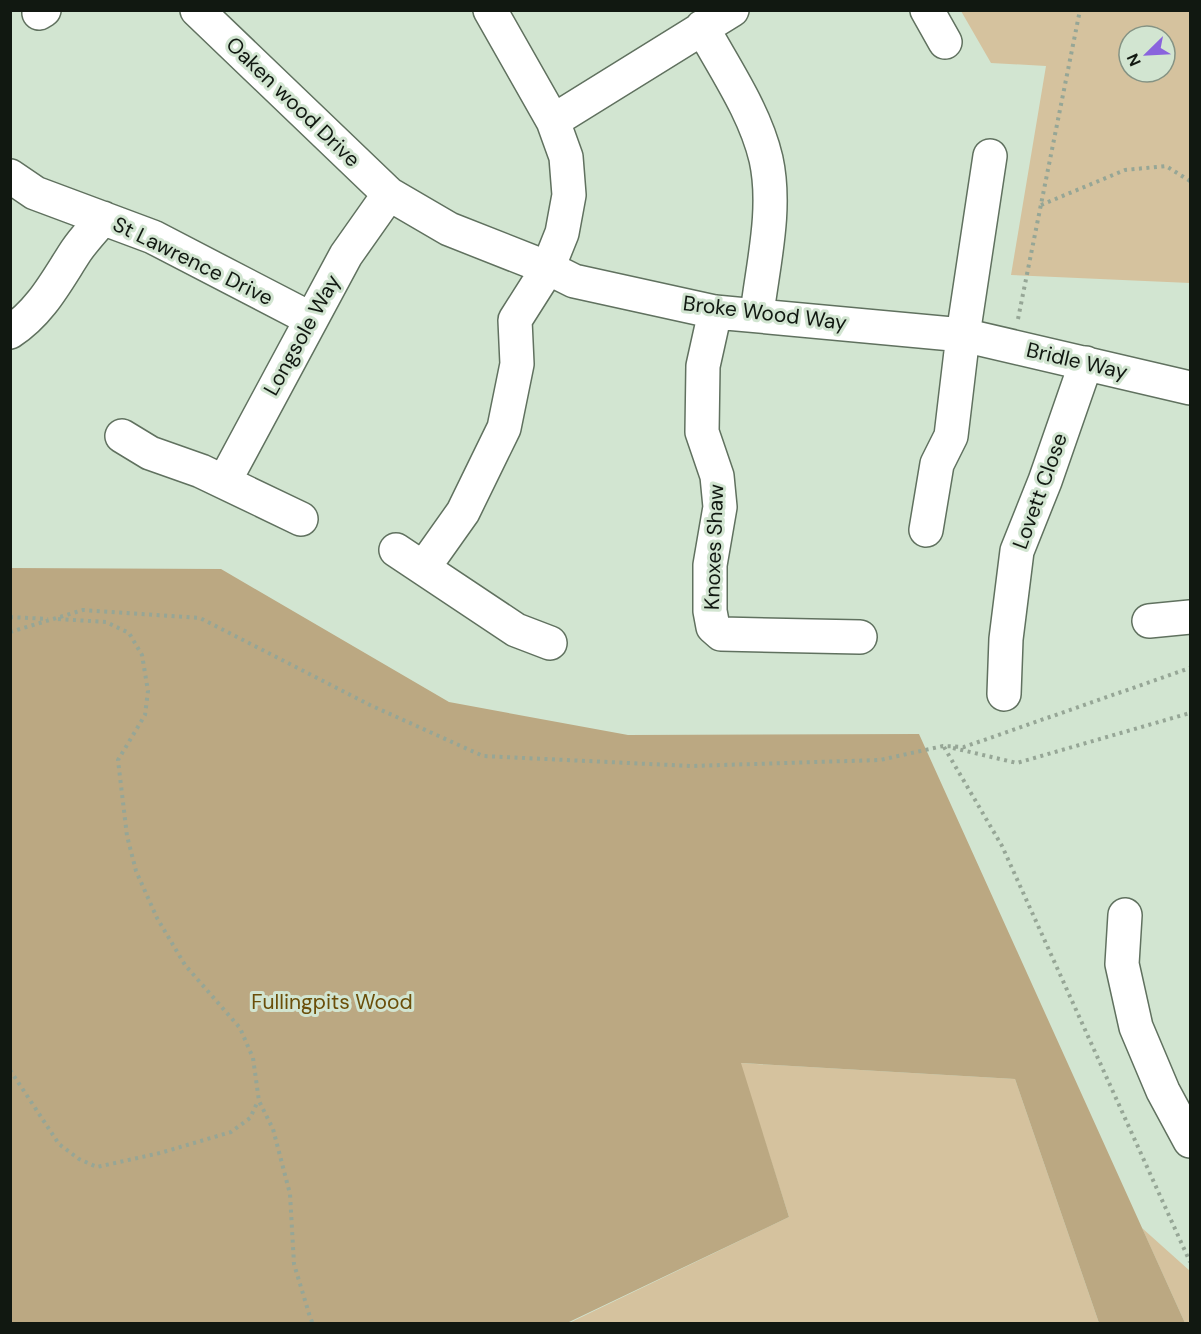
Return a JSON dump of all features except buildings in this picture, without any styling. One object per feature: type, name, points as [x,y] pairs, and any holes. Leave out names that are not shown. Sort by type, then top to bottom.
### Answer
[{"type":"street","name":"Oaken wood Drive","points":[[197,10],[389,194]]},
{"type":"street","points":[[424,567],[463,512],[504,428],[517,364],[515,320],[548,268],[562,233],[569,195],[566,157],[553,122],[490,10]]},
{"type":"street","points":[[553,122],[732,10]]},
{"type":"street","points":[[927,10],[945,42]]},
{"type":"street","points":[[702,27],[754,122],[766,159],[770,196],[757,314]]},
{"type":"street","points":[[926,530],[937,464],[951,436],[957,334],[990,156]]},
{"type":"street","name":"St Lawrence Drive","points":[[10,176],[35,194],[153,237],[311,319]]},
{"type":"street","points":[[389,194],[449,229],[548,268]]},
{"type":"street","name":"Longsole Way","points":[[224,482],[346,255],[389,194]]},
{"type":"street","points":[[10,332],[18,327],[51,293],[77,250],[103,218]]},
{"type":"street","name":"Broke Wood Way","points":[[548,268],[574,281],[715,312],[757,314],[957,334]]},
{"type":"street","name":"Knoxes Shaw","points":[[715,312],[703,366],[702,432],[717,476],[720,507],[710,565],[710,611],[713,627],[721,634],[860,637]]},
{"type":"street","name":"Bridle Way","points":[[957,334],[1191,388]]},
{"type":"street","name":"Lovett Close","points":[[1004,694],[1006,639],[1017,551],[1046,481],[1086,363]]},
{"type":"street","points":[[122,436],[150,453],[201,471],[301,519]]},
{"type":"street","points":[[396,550],[516,630],[550,643]]},
{"type":"street","points":[[1149,621],[1191,617]]},
{"type":"street","points":[[1125,915],[1122,964],[1136,1027],[1163,1091],[1191,1141]]},
{"type":"path","points":[[1013,346],[1080,10]]},
{"type":"path","points":[[1041,205],[1125,170],[1166,166],[1191,181]]},
{"type":"path","points":[[10,632],[83,610],[200,618],[370,705],[483,756],[691,766],[880,760],[943,746],[964,747],[1191,668]]},
{"type":"path","points":[[10,617],[106,622],[129,633],[142,655],[148,691],[145,715],[118,760],[127,836],[136,871],[157,918],[185,965],[240,1028],[253,1058],[259,1101],[273,1129],[290,1194],[294,1264],[313,1323]]},
{"type":"path","points":[[943,746],[1017,763],[1191,713]]},
{"type":"path","points":[[943,746],[1002,846],[1191,1262]]},
{"type":"path","points":[[10,1070],[59,1144],[79,1159],[97,1167],[160,1153],[231,1132],[249,1118],[259,1101]]},
{"type":"shaded area","points":[[961,11],[1190,11],[1190,283],[1011,275],[1046,66],[991,63]]},
{"type":"shaded area","points":[[740,1063],[1015,1079],[1099,1323],[567,1324],[789,1217]]},
{"type":"shaded area","points":[[1142,1228],[1190,1271],[1190,1323],[1185,1323]]},
{"type":"green space","name":"Fullingpits Wood","points":[[11,568],[221,569],[449,702],[628,735],[919,734],[1185,1323],[1099,1323],[1015,1079],[741,1063],[789,1217],[567,1323],[11,1323]]}]
